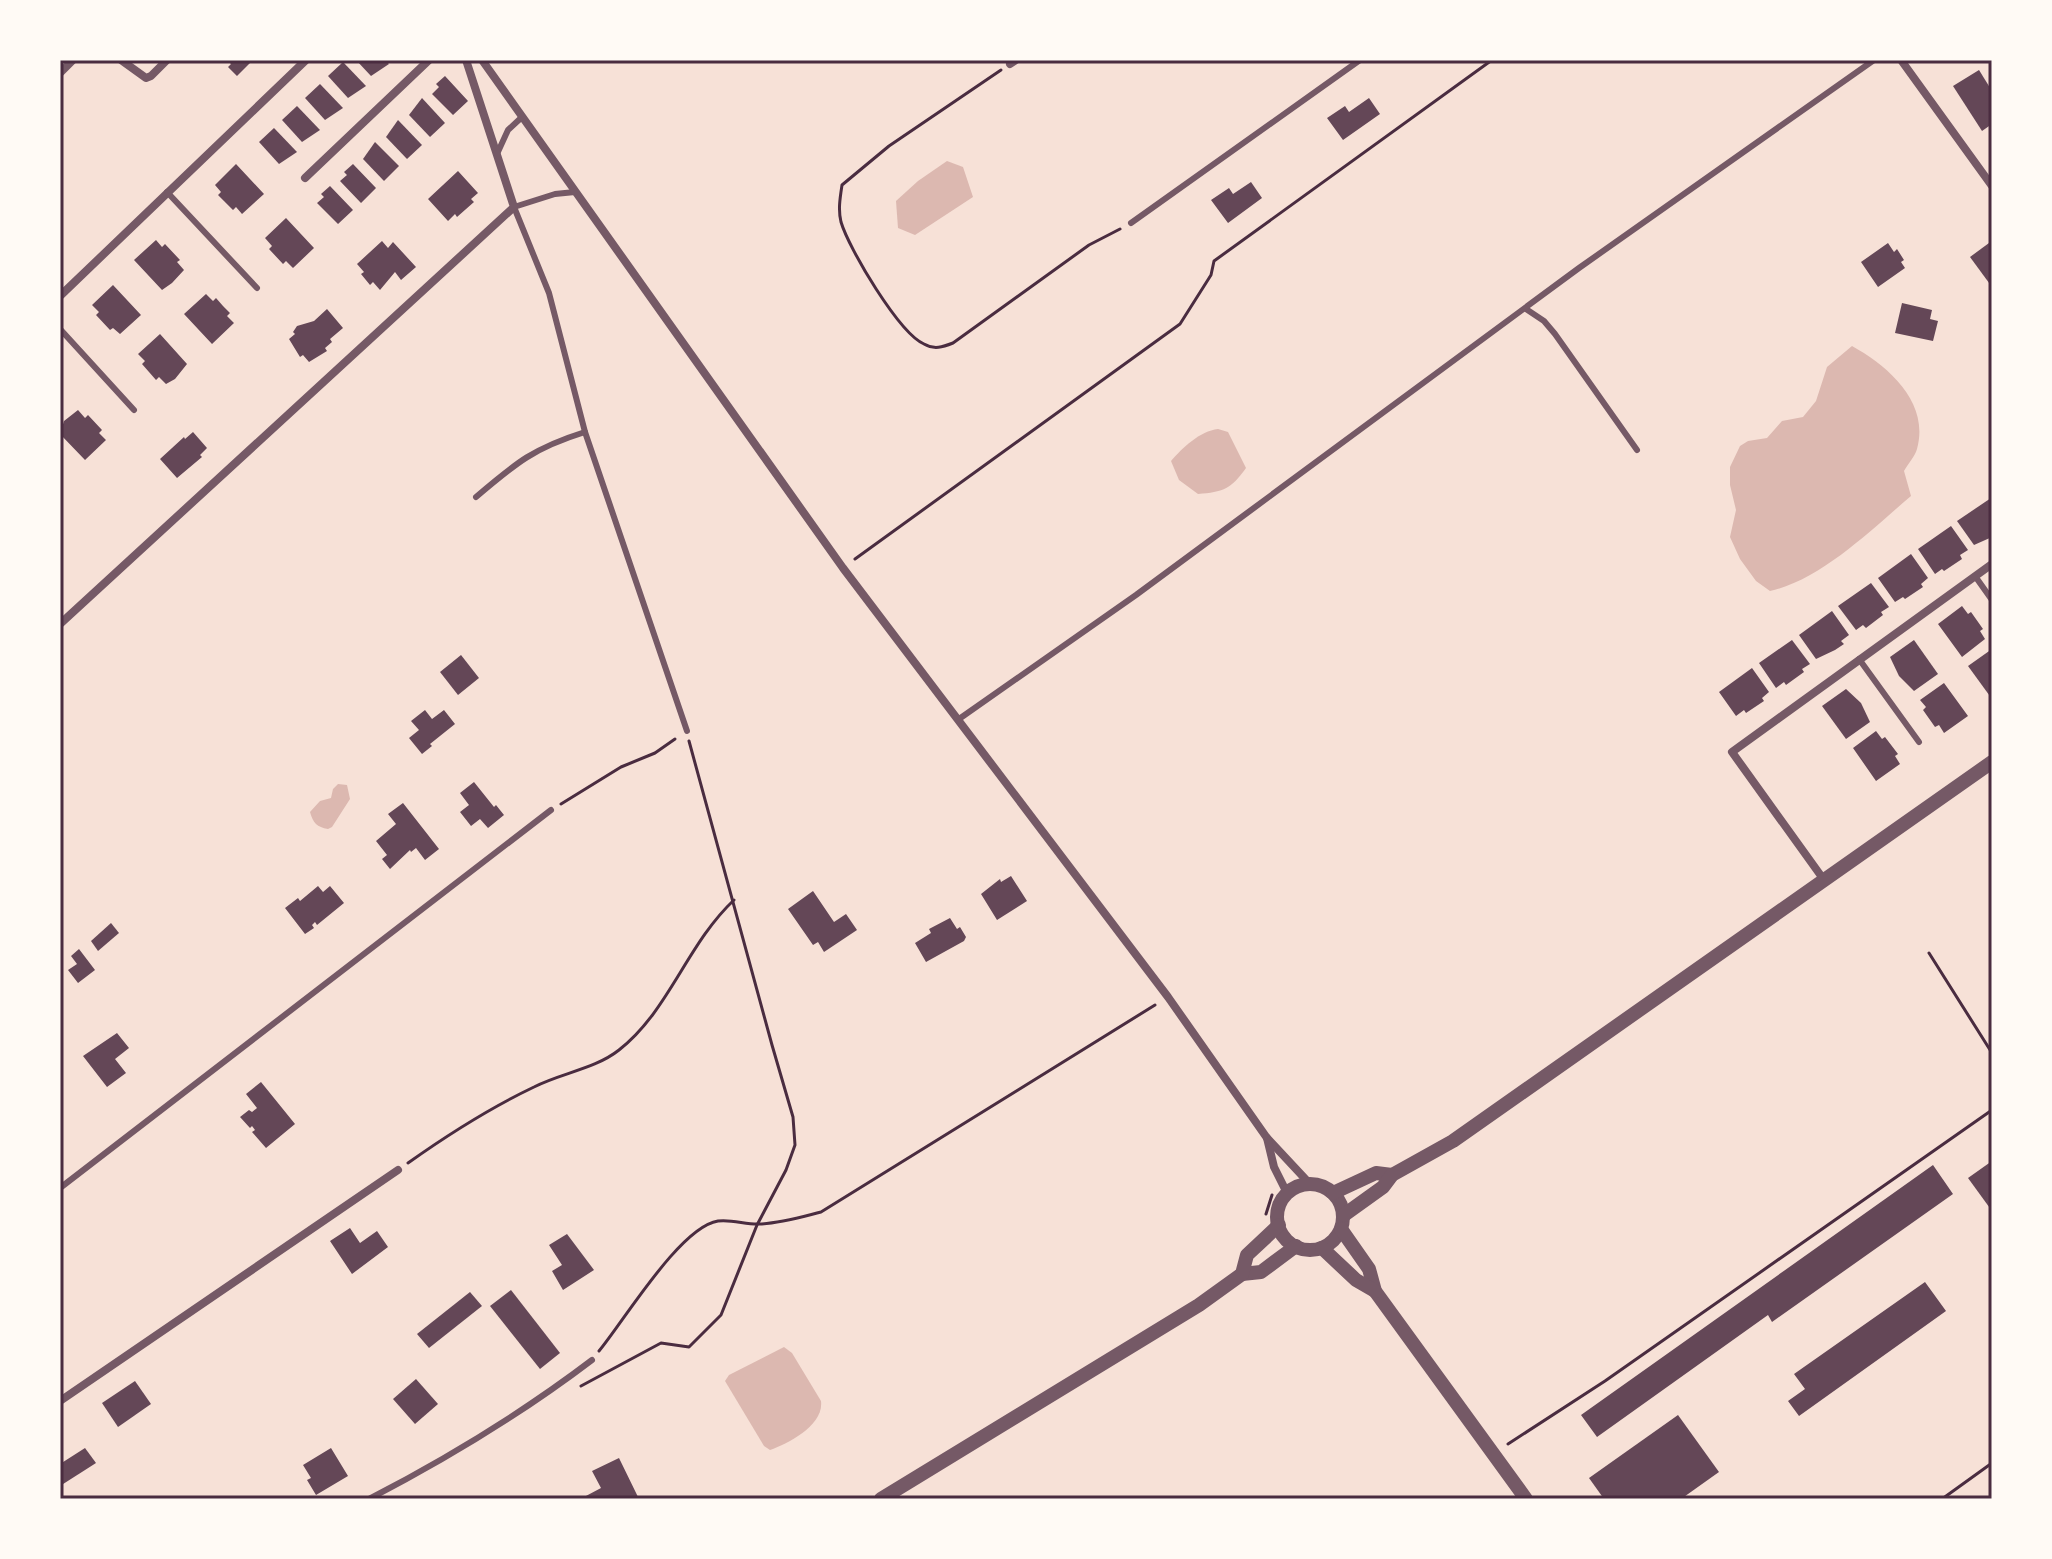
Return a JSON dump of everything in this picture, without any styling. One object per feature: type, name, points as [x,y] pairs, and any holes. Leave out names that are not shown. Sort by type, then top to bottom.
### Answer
[{"type":"street","points":[[60,73],[73,60]]},
{"type":"street","points":[[121,60],[146,78],[167,60]]},
{"type":"street","points":[[60,296],[306,60]]},
{"type":"street","points":[[305,178],[429,60]]},
{"type":"street","points":[[60,624],[514,207],[466,60]]},
{"type":"street","points":[[482,60],[843,568],[1168,997],[1267,1138],[1310,1184]]},
{"type":"street","points":[[1901,60],[1992,186]]},
{"type":"street","points":[[1824,880],[1732,752],[1992,564]]},
{"type":"street","points":[[1272,1224],[1296,1246],[1307,1250],[1322,1248],[1337,1237],[1343,1222],[1383,1187],[1392,1175],[1453,1141],[1992,762]]},
{"type":"street","points":[[1242,1274],[1247,1255],[1272,1224],[1278,1210],[1280,1191],[1267,1138]]},
{"type":"street","points":[[60,1401],[398,1170]]},
{"type":"street","points":[[1333,1193],[1376,1173],[1392,1175]]},
{"type":"street","points":[[1280,1191],[1310,1184],[1325,1187],[1339,1200],[1343,1222],[1369,1269],[1375,1291],[1526,1499]]},
{"type":"street","points":[[881,1499],[1199,1305],[1242,1274],[1261,1272],[1296,1246]]},
{"type":"street","points":[[1322,1248],[1356,1280],[1375,1291]]},
{"type":"lane","points":[[1131,223],[1360,60]]},
{"type":"lane","points":[[959,719],[1136,595],[1579,268],[1874,60]]},
{"type":"lane","points":[[497,154],[508,130],[522,117]]},
{"type":"lane","points":[[167,192],[257,288]]},
{"type":"lane","points":[[575,192],[555,194],[514,207],[549,293],[585,432],[687,731]]},
{"type":"lane","points":[[1526,309],[1544,321],[1555,334],[1637,450]]},
{"type":"lane","points":[[60,329],[134,410]]},
{"type":"lane","points":[[476,497],[520,460],[550,443],[585,432]]},
{"type":"lane","points":[[1975,576],[1992,600]]},
{"type":"lane","points":[[1859,659],[1919,742]]},
{"type":"lane","points":[[60,1188],[551,810]]},
{"type":"lane","points":[[369,1499],[446,1459],[503,1424],[592,1360]]},
{"type":"path","points":[[843,568],[1180,324],[1211,275],[1214,261],[1492,60]]},
{"type":"path","points":[[1013,62],[889,146],[842,185],[840,219],[850,246],[899,321],[927,346],[939,348],[953,343],[1089,245],[1131,223]]},
{"type":"path","points":[[551,810],[621,767],[655,753],[687,731],[793,1117],[795,1145],[786,1170],[757,1225],[721,1315],[689,1347],[661,1343],[574,1390]]},
{"type":"path","points":[[398,1170],[534,1087],[604,1060],[618,1051],[648,1024],[716,917],[734,900]]},
{"type":"path","points":[[1929,953],[1992,1053]]},
{"type":"path","points":[[592,1360],[633,1304],[697,1229],[718,1221],[757,1225],[821,1212],[1168,997]]},
{"type":"path","points":[[1493,1453],[1605,1381],[1992,1110]]},
{"type":"path","points":[[1272,1224],[1280,1191]]},
{"type":"path","points":[[1942,1499],[1992,1463]]},
{"type":"shaded area","points":[[947,161],[963,167],[973,197],[915,235],[898,228],[896,201]]},
{"type":"shaded area","points":[[1852,346],[1892,375],[1912,401],[1919,432],[1916,452],[1904,471],[1911,496],[1827,565],[1789,585],[1770,591],[1756,581],[1740,559],[1730,537],[1736,510],[1730,485],[1730,467],[1740,446],[1748,441],[1767,438],[1782,421],[1803,417],[1816,401],[1827,367]]},
{"type":"shaded area","points":[[1218,429],[1228,432],[1246,468],[1226,488],[1198,494],[1179,480],[1171,461],[1198,437]]},
{"type":"shaded area","points":[[338,784],[347,785],[350,799],[332,827],[321,827],[314,822],[310,812],[320,801],[331,798]]},
{"type":"shaded area","points":[[784,1347],[792,1353],[821,1401],[820,1410],[804,1432],[770,1450],[764,1446],[725,1381],[729,1375]]},
{"type":"building","points":[[227,60],[253,60],[237,76],[228,67],[231,64]]},
{"type":"building","points":[[356,60],[385,60],[389,64],[371,76]]},
{"type":"building","points":[[343,62],[366,86],[348,98],[328,76]]},
{"type":"building","points":[[1979,70],[1992,91],[1992,124],[1982,131],[1953,86]]},
{"type":"building","points":[[445,76],[468,101],[453,115],[432,94],[439,87],[436,84]]},
{"type":"building","points":[[320,84],[343,108],[325,120],[305,98]]},
{"type":"building","points":[[422,98],[445,123],[430,137],[409,115]]},
{"type":"building","points":[[1369,98],[1380,114],[1343,140],[1327,118],[1345,106],[1349,112]]},
{"type":"building","points":[[297,106],[320,130],[302,142],[282,120]]},
{"type":"building","points":[[398,120],[422,145],[407,159],[386,137]]},
{"type":"building","points":[[274,128],[297,152],[279,164],[259,142]]},
{"type":"building","points":[[375,142],[399,166],[384,181],[363,159]]},
{"type":"building","points":[[236,164],[264,194],[242,214],[236,207],[233,210],[218,195],[221,192],[215,185]]},
{"type":"building","points":[[353,164],[376,188],[361,203],[340,181]]},
{"type":"building","points":[[458,171],[478,193],[471,199],[474,202],[448,221],[428,199]]},
{"type":"building","points":[[1251,182],[1262,198],[1228,223],[1211,200],[1229,188],[1233,194]]},
{"type":"building","points":[[330,186],[353,210],[338,224],[317,203]]},
{"type":"building","points":[[286,218],[314,248],[293,268],[286,261],[283,264],[269,249],[272,246],[265,238]]},
{"type":"building","points":[[156,240],[162,247],[165,244],[180,260],[177,262],[184,270],[162,290],[134,260]]},
{"type":"building","points":[[382,241],[388,248],[393,242],[416,267],[401,280],[395,272],[380,290],[373,282],[370,285],[357,264]]},
{"type":"building","points":[[1888,243],[1894,252],[1897,249],[1905,268],[1878,287],[1861,262]]},
{"type":"building","points":[[1989,243],[1992,248],[1992,287],[1970,257]]},
{"type":"building","points":[[113,285],[141,315],[120,334],[113,328],[110,330],[96,315],[99,312],[92,305]]},
{"type":"building","points":[[206,294],[213,301],[216,298],[230,313],[227,316],[234,323],[212,344],[184,314]]},
{"type":"building","points":[[1902,303],[1932,310],[1930,319],[1938,321],[1933,341],[1895,333]]},
{"type":"building","points":[[327,309],[343,328],[330,339],[332,342],[325,348],[327,351],[309,362],[303,355],[300,357],[289,339],[295,334],[293,332],[297,326],[314,321]]},
{"type":"building","points":[[160,334],[187,364],[175,379],[166,384],[159,377],[156,380],[142,364],[145,361],[138,354]]},
{"type":"building","points":[[78,410],[85,418],[88,415],[102,430],[99,433],[106,440],[85,460],[60,434],[64,421]]},
{"type":"building","points":[[193,432],[207,448],[200,455],[202,457],[177,478],[160,459]]},
{"type":"building","points":[[1991,498],[1992,537],[1974,545],[1957,521]]},
{"type":"building","points":[[1951,526],[1968,550],[1960,555],[1962,559],[1935,574],[1918,549]]},
{"type":"building","points":[[1911,554],[1928,578],[1921,584],[1923,587],[1895,602],[1878,578]]},
{"type":"building","points":[[1871,583],[1889,607],[1866,628],[1863,625],[1856,630],[1838,606]]},
{"type":"building","points":[[1962,606],[1968,614],[1971,612],[1983,629],[1980,631],[1985,639],[1962,657],[1938,624]]},
{"type":"building","points":[[1832,611],[1849,635],[1841,641],[1844,644],[1816,659],[1799,635]]},
{"type":"building","points":[[1792,640],[1810,664],[1786,685],[1784,682],[1776,688],[1759,663]]},
{"type":"building","points":[[1914,640],[1938,674],[1914,691],[1899,676],[1890,657]]},
{"type":"building","points":[[1992,649],[1992,699],[1968,666]]},
{"type":"building","points":[[461,655],[479,678],[458,695],[440,672]]},
{"type":"building","points":[[1752,668],[1769,692],[1762,698],[1764,701],[1736,716],[1719,692]]},
{"type":"building","points":[[1944,683],[1968,716],[1944,733],[1939,725],[1935,727],[1920,700]]},
{"type":"building","points":[[1846,689],[1861,703],[1870,722],[1846,739],[1822,706]]},
{"type":"building","points":[[425,710],[432,719],[444,710],[455,724],[422,754],[409,738],[419,730],[411,721]]},
{"type":"building","points":[[1876,731],[1898,754],[1895,756],[1900,764],[1876,781],[1853,748]]},
{"type":"building","points":[[474,782],[504,815],[488,828],[480,819],[471,826],[460,812],[469,805],[460,793]]},
{"type":"building","points":[[403,803],[439,849],[425,860],[416,848],[410,850],[390,869],[382,859],[387,855],[376,841],[396,824],[388,814]]},
{"type":"building","points":[[1011,876],[1027,901],[997,920],[981,894],[1000,879],[1001,882]]},
{"type":"building","points":[[318,886],[323,892],[330,886],[344,903],[317,925],[315,922],[312,925],[314,928],[305,934],[285,908],[298,898],[300,901]]},
{"type":"building","points":[[813,891],[834,922],[846,914],[857,930],[824,952],[818,942],[813,945],[788,909]]},
{"type":"building","points":[[950,918],[957,929],[960,927],[966,937],[964,941],[926,962],[915,943],[931,933],[929,929]]},
{"type":"building","points":[[111,923],[119,933],[98,951],[91,941]]},
{"type":"building","points":[[79,949],[95,970],[78,983],[68,970],[77,964],[71,956]]},
{"type":"building","points":[[117,1033],[129,1048],[115,1059],[126,1073],[107,1087],[83,1056]]},
{"type":"building","points":[[261,1082],[295,1124],[266,1148],[252,1132],[255,1130],[252,1126],[250,1128],[240,1117],[257,1108],[246,1094]]},
{"type":"building","points":[[1992,1161],[1992,1211],[1968,1178]]},
{"type":"building","points":[[1933,1165],[1953,1194],[1772,1322],[1768,1315],[1597,1437],[1581,1415]]},
{"type":"building","points":[[350,1228],[360,1243],[377,1231],[388,1247],[352,1274],[330,1241]]},
{"type":"building","points":[[567,1234],[594,1270],[563,1290],[552,1271],[562,1265],[549,1245]]},
{"type":"building","points":[[1925,1282],[1946,1311],[1799,1416],[1788,1401],[1805,1389],[1794,1374]]},
{"type":"building","points":[[511,1290],[560,1353],[540,1369],[490,1306]]},
{"type":"building","points":[[470,1292],[482,1306],[429,1348],[417,1334]]},
{"type":"building","points":[[416,1379],[438,1404],[415,1424],[393,1399]]},
{"type":"building","points":[[135,1381],[151,1404],[118,1427],[102,1403]]},
{"type":"building","points":[[1678,1415],[1719,1472],[1681,1499],[1604,1499],[1589,1478]]},
{"type":"building","points":[[85,1448],[96,1463],[60,1486],[60,1464]]},
{"type":"building","points":[[331,1448],[348,1476],[316,1495],[303,1465]]},
{"type":"building","points":[[619,1458],[639,1499],[585,1499],[601,1488],[592,1471]]}]
